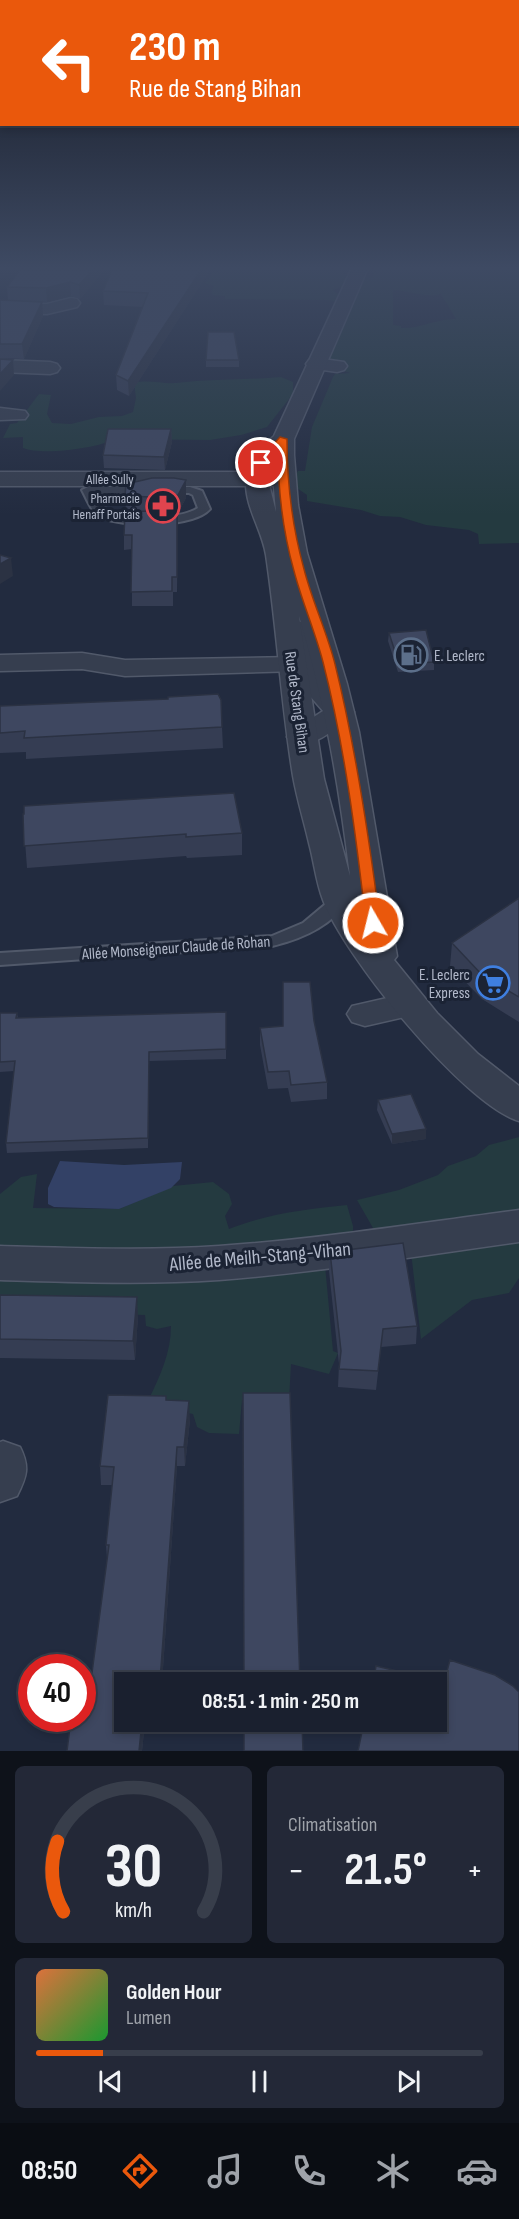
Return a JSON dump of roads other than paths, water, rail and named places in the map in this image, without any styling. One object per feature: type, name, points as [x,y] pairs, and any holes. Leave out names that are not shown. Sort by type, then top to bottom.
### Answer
[{"type":"street","points":[[270,479],[264,458],[283,439],[322,352]]},
{"type":"street","points":[[316,364],[338,366]]},
{"type":"street","points":[[0,366],[50,368]]},
{"type":"street","name":"Allée Sully","points":[[0,479],[90,485],[270,479]]},
{"type":"street","name":"Rue de Stang Bihan","points":[[381,964],[340,712],[328,661],[298,569],[289,516],[270,479],[257,493],[274,533],[309,779],[340,902],[365,946],[381,964],[410,1005],[465,1063],[519,1107]]},
{"type":"street","points":[[285,604],[301,618],[317,688],[340,712],[302,736]]},
{"type":"street","points":[[0,663],[82,661],[124,668],[293,664]]},
{"type":"street","points":[[364,1014],[410,1005]]},
{"type":"street","name":"Allée de Meilh-Stang-Vihan","points":[[0,1263],[123,1266],[217,1263],[296,1257],[519,1226]]},
{"type":"lane","points":[[90,485],[190,490],[198,493],[204,509],[195,516],[183,518],[122,519],[104,514],[90,485]]},
{"type":"lane","name":"Allée Monseigneur Claude de Rohan","points":[[0,959],[272,941],[301,933],[322,920],[340,902]]},
{"type":"water","points":[[60,1161],[124,1165],[182,1162],[180,1179],[171,1188],[119,1209],[54,1207],[48,1204],[48,1188]]},
{"type":"place","name":"Pharmacie Henaff Portais","points":[[163,506]]},
{"type":"place","name":"E. Leclerc","points":[[411,655]]},
{"type":"place","name":"E. Leclerc Express","points":[[493,983]]}]
